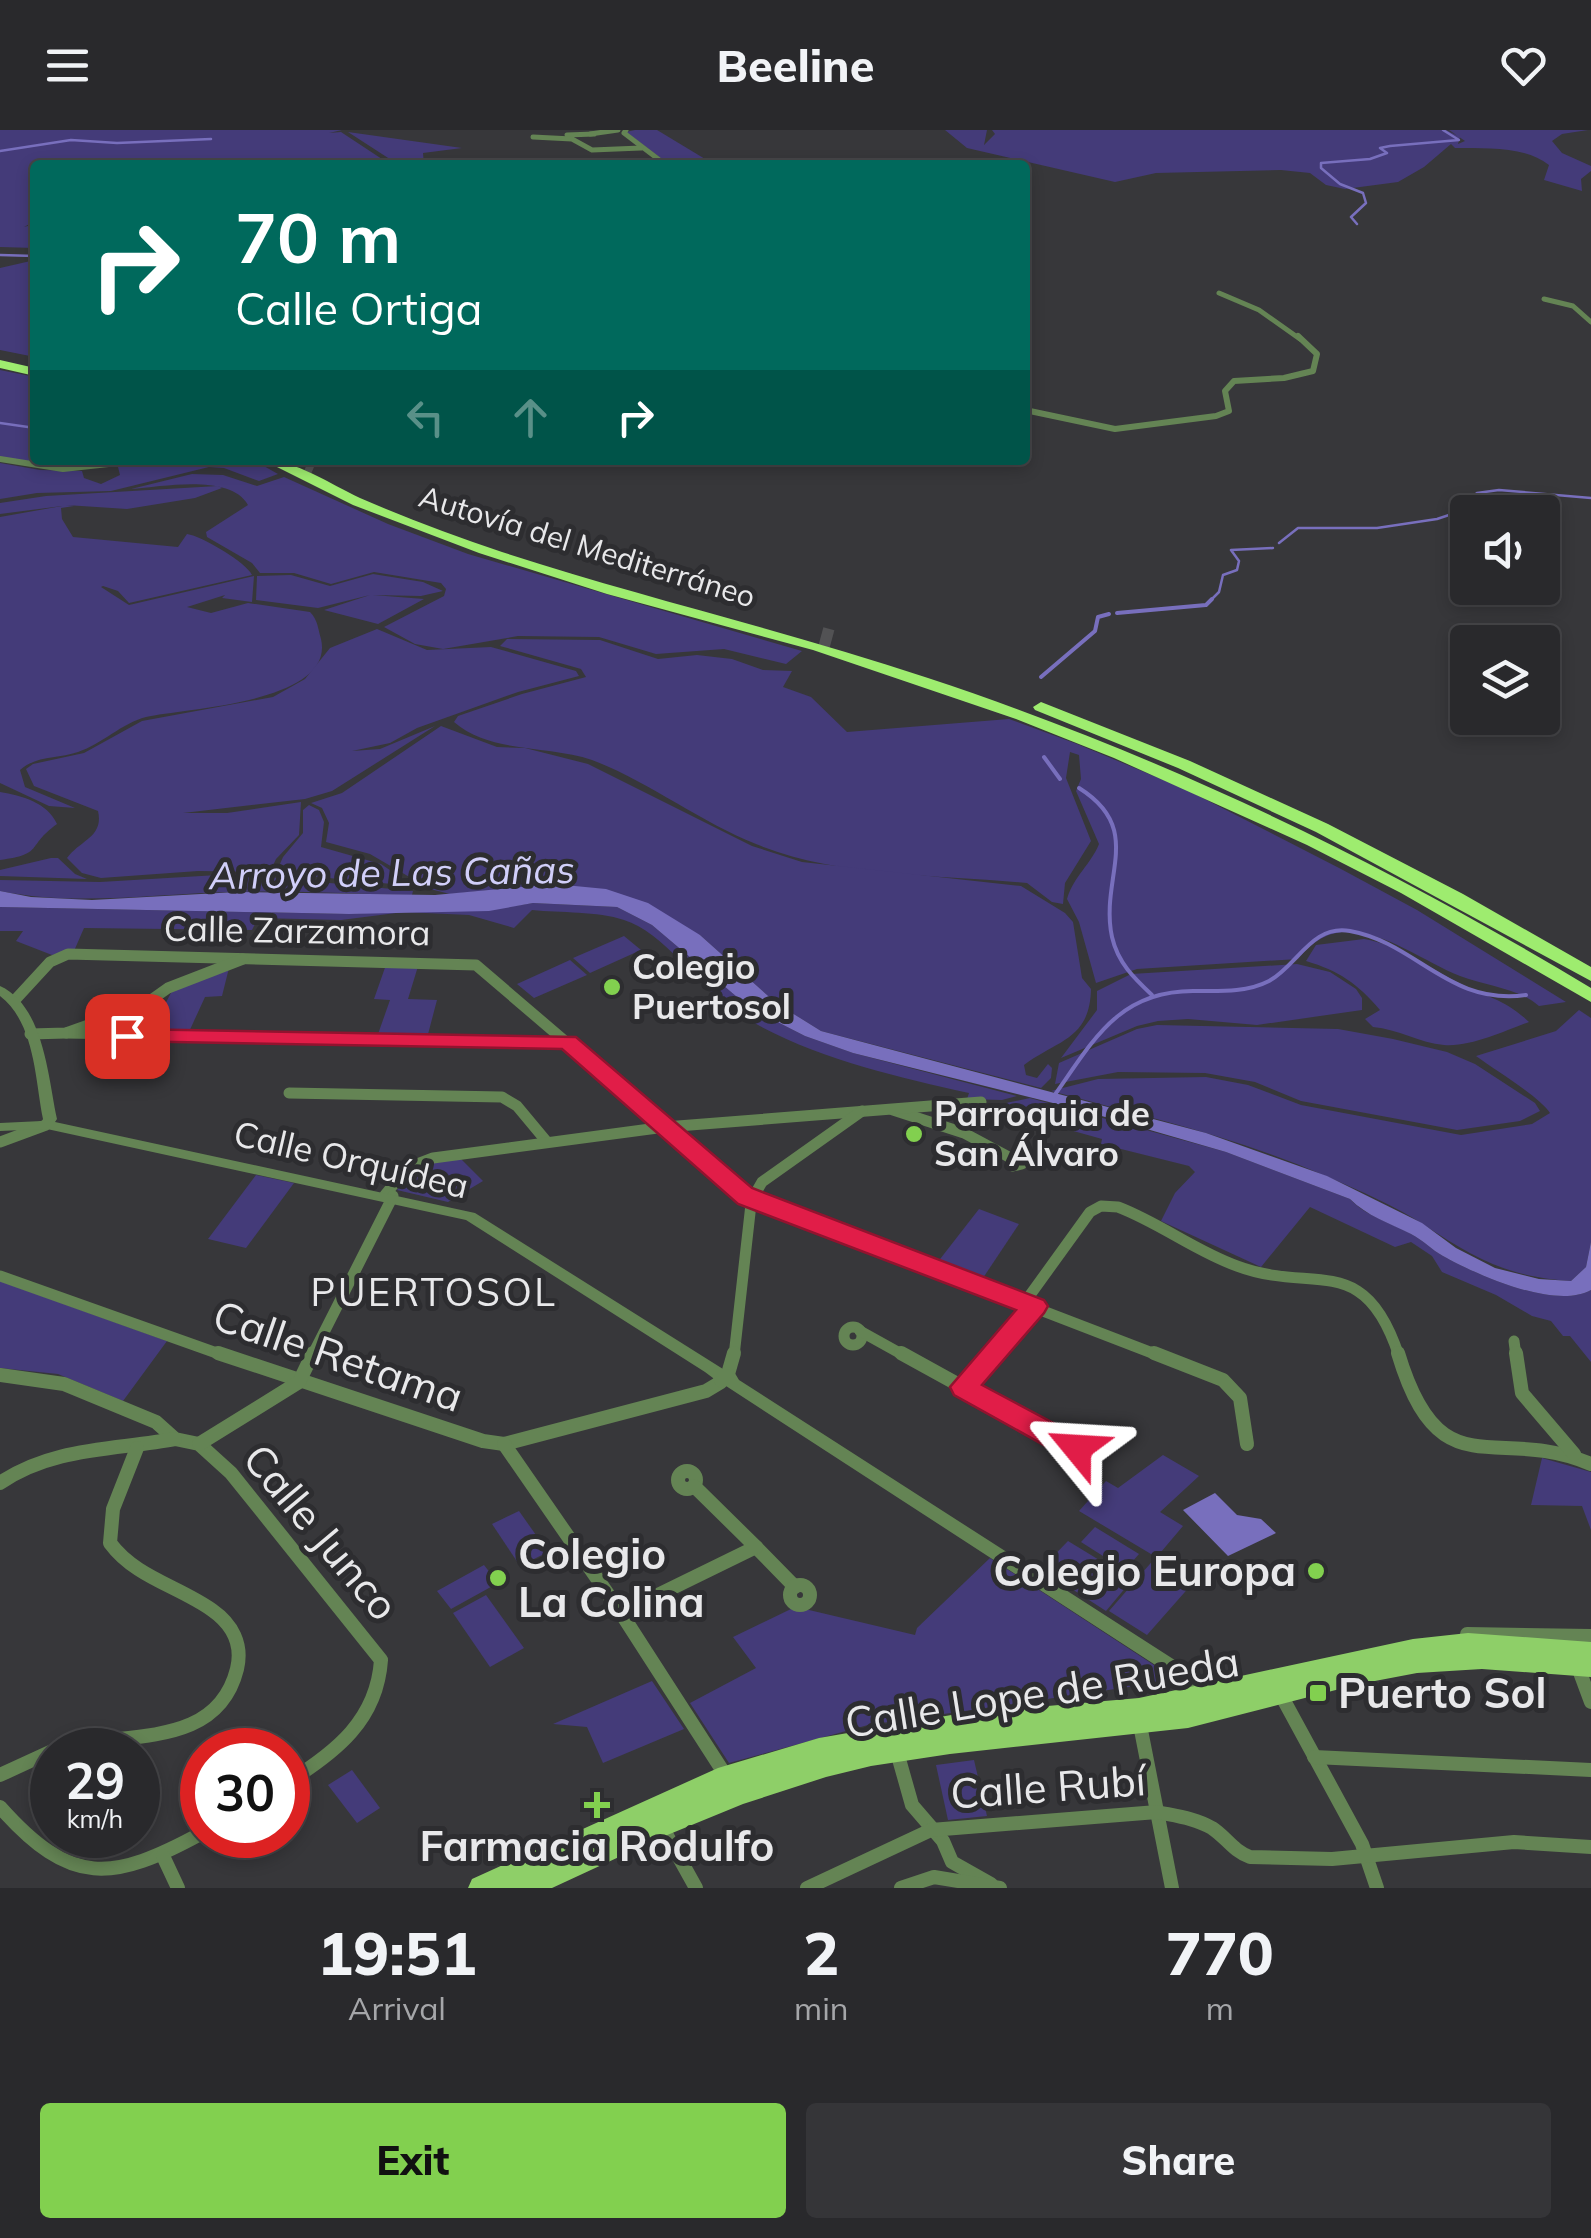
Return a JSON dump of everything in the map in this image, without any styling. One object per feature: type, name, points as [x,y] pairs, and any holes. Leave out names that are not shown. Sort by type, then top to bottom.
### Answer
[{"type":"highway","points":[[0,356],[30,362]]},
{"type":"highway","points":[[0,364],[30,371]]},
{"type":"highway","name":"Autovía del Mediterráneo","points":[[301,467],[394,518],[513,562],[943,673],[1097,727],[1335,832],[1444,888],[1591,974]]},
{"type":"highway","name":"Autovía del Mediterráneo","points":[[820,642],[1110,748],[1253,810],[1440,906],[1591,996]]},
{"type":"highway","points":[[1335,832],[1366,839],[1405,858],[1591,960]]},
{"type":"highway","points":[[1440,906],[1463,929],[1591,1010]]},
{"type":"main road","name":"Calle Lope de Rueda","points":[[1211,1691],[1368,1645],[1464,1634]]},
{"type":"main road","name":"Calle Lope de Rueda","points":[[481,1888],[727,1776],[819,1749],[897,1733],[1139,1709],[1412,1649],[1468,1644],[1586,1662]]},
{"type":"main road","name":"Calle Lope de Rueda","points":[[536,1886],[661,1825],[768,1781],[897,1751],[1140,1725],[1416,1662],[1586,1662]]},
{"type":"main road","points":[[1211,1691],[1249,1703]]},
{"type":"street","points":[[533,137],[572,137],[618,130]]},
{"type":"street","points":[[626,130],[629,138],[659,160]]},
{"type":"street","points":[[592,132],[629,138]]},
{"type":"street","points":[[572,137],[592,150],[641,148]]},
{"type":"street","points":[[1030,411],[1115,429],[1144,428],[1162,420],[1216,416],[1229,411],[1225,391],[1234,381],[1284,378],[1313,371],[1317,354],[1299,336],[1257,312],[1245,300],[1219,293]]},
{"type":"street","points":[[1544,299],[1573,306],[1591,322]]},
{"type":"street","points":[[0,460],[30,464]]},
{"type":"street","points":[[35,465],[63,469],[99,465]]},
{"type":"street","name":"Calle Zarzamora","points":[[15,1000],[50,962],[62,955],[476,964],[752,1200],[1030,1304],[1232,1386],[1240,1398],[1247,1444]]},
{"type":"street","points":[[66,1034],[144,1005],[168,988],[249,957]]},
{"type":"street","points":[[0,990],[15,1000],[30,1034],[50,1119],[47,1124],[0,1142]]},
{"type":"street","points":[[30,1034],[568,1042]]},
{"type":"street","points":[[289,1093],[502,1097],[517,1106],[547,1142]]},
{"type":"street","points":[[200,1444],[299,1382],[389,1196],[407,1168],[419,1161],[664,1127],[981,1102]]},
{"type":"street","points":[[887,1108],[964,1133],[1010,1160]]},
{"type":"street","points":[[727,1776],[504,1444],[706,1391],[725,1378],[734,1355],[752,1200],[762,1182],[863,1110]]},
{"type":"street","name":"Calle Orquídea","points":[[0,1127],[47,1124],[470,1216],[1211,1691]]},
{"type":"street","points":[[964,1387],[1030,1304],[1090,1212],[1101,1206],[1118,1206],[1241,1268],[1301,1272],[1360,1293],[1382,1317],[1417,1408],[1433,1428],[1451,1440],[1476,1448],[1574,1454]]},
{"type":"street","name":"Calle Retama","points":[[0,1276],[299,1382],[482,1441],[504,1444]]},
{"type":"street","points":[[860,1331],[1080,1452]]},
{"type":"street","points":[[1514,1341],[1522,1393],[1574,1454],[1591,1464]]},
{"type":"street","name":"Calle Junco","points":[[0,1374],[64,1384],[156,1422],[175,1439],[200,1444],[230,1473],[381,1660],[378,1684],[361,1723],[347,1742],[310,1767]]},
{"type":"street","points":[[0,1482],[47,1460],[175,1439]]},
{"type":"street","points":[[137,1448],[116,1502],[108,1532],[110,1545],[117,1555],[189,1593],[222,1620],[237,1646],[240,1662],[225,1700],[184,1729],[160,1732]]},
{"type":"street","points":[[694,1486],[796,1587]]},
{"type":"street","points":[[621,1613],[756,1547]]},
{"type":"street","name":"Calle Lope de Rueda","points":[[1464,1634],[1591,1636]]},
{"type":"street","points":[[1586,1662],[1591,1702]]},
{"type":"street","points":[[1281,1695],[1364,1854],[1377,1888]]},
{"type":"street","points":[[1140,1725],[1172,1888]]},
{"type":"street","points":[[897,1751],[912,1805],[943,1841],[952,1862],[995,1886]]},
{"type":"street","points":[[1314,1757],[1591,1770]]},
{"type":"street","points":[[0,1774],[30,1760]]},
{"type":"street","points":[[0,1807],[31,1849],[64,1868],[88,1875],[116,1876],[180,1846]]},
{"type":"street","name":"Calle Rubí","points":[[808,1888],[932,1830],[1157,1812],[1214,1828],[1238,1853],[1250,1857],[1332,1859],[1514,1842],[1591,1847]]},
{"type":"street","points":[[661,1825],[696,1888]]},
{"type":"street","points":[[163,1856],[178,1888]]},
{"type":"street","points":[[901,1888],[934,1877],[995,1886]]},
{"type":"shaded area","points":[[0,130],[342,130],[329,133],[341,132],[383,160],[30,160],[30,224],[24,227],[30,225],[30,248],[0,247]]},
{"type":"shaded area","points":[[657,130],[707,160],[663,160],[626,132]]},
{"type":"shaded area","points":[[945,130],[987,130],[984,145],[995,134],[992,130],[1446,130],[1457,136],[1449,130],[1588,130],[1562,134],[1552,141],[1562,153],[1591,166],[1591,171],[1581,179],[1582,191],[1544,180],[1549,165],[1528,154],[1504,149],[1455,148],[1451,144],[1398,182],[1345,189],[1326,185],[1310,173],[1281,170],[1156,173],[1115,182],[967,148]]},
{"type":"shaded area","points":[[348,132],[462,148],[423,153],[424,160],[391,160]]},
{"type":"shaded area","points":[[30,261],[30,356],[0,350],[0,268]]},
{"type":"shaded area","points":[[0,370],[30,376],[30,462],[0,457]]},
{"type":"shaded area","points":[[0,463],[40,470],[82,471],[84,478],[101,484],[120,475],[118,467],[262,465],[278,474],[259,481],[224,468],[209,467],[111,491],[37,493],[0,499]]},
{"type":"shaded area","points":[[192,474],[223,475],[257,486],[284,477],[388,524],[468,554],[802,651],[786,664],[724,649],[656,654],[599,637],[518,636],[443,649],[415,644],[384,627],[444,596],[446,589],[441,583],[374,572],[331,584],[294,573],[260,573],[252,563],[207,537],[206,532],[248,505],[240,495],[196,484],[131,489]]},
{"type":"shaded area","points":[[222,488],[195,498],[127,509],[66,505],[74,506],[61,508],[62,519],[73,537],[178,547],[187,534],[213,545],[252,575],[129,603],[118,591],[101,587],[129,605],[254,576],[252,602],[222,598],[225,595],[187,607],[211,613],[248,603],[310,612],[321,639],[319,661],[305,677],[282,690],[221,706],[146,717],[87,748],[33,762],[20,770],[25,787],[75,808],[49,806],[0,783],[0,517],[62,506],[0,514],[0,503],[46,496]]},
{"type":"shaded area","points":[[373,574],[423,582],[443,591],[421,596],[373,595],[424,599],[378,624],[324,610],[370,595],[318,608],[256,600],[257,576],[291,575],[330,586]]},
{"type":"shaded area","points":[[377,629],[427,650],[491,647],[576,671],[579,676],[518,692],[417,728],[390,743],[352,751],[380,749],[435,726],[332,791],[305,799],[183,813],[227,813],[301,802],[299,835],[276,859],[270,872],[198,871],[101,878],[82,873],[67,858],[98,827],[98,811],[34,786],[26,769],[84,753],[142,721],[273,697],[305,679],[330,648]]},
{"type":"shaded area","points":[[507,639],[600,640],[658,659],[697,655],[732,659],[763,670],[792,671],[783,687],[811,697],[847,732],[1009,719],[1185,789],[1417,910],[1566,1002],[1539,1006],[1521,995],[1460,976],[1398,945],[1356,932],[1336,933],[1316,941],[1298,959],[1137,969],[1096,983],[1079,922],[1067,899],[1099,844],[1076,791],[1081,779],[1079,755],[1070,752],[1066,778],[1091,841],[1065,883],[1063,904],[1052,902],[1027,883],[890,873],[821,863],[735,835],[592,760],[503,744],[454,722],[458,716],[522,694],[586,677],[581,669],[500,646]]},
{"type":"shaded area","points":[[441,726],[497,747],[525,748],[588,764],[752,846],[802,862],[1021,886],[1073,922],[1082,978],[1091,989],[1085,1019],[1070,1037],[1024,1065],[1026,1075],[1037,1078],[1048,1064],[1052,1068],[1051,1078],[1041,1088],[821,1031],[776,1003],[700,935],[555,884],[450,894],[430,889],[370,854],[326,842],[329,823],[322,808],[311,803],[342,793]]},
{"type":"shaded area","points":[[0,792],[40,805],[57,824],[29,852],[0,860]]},
{"type":"shaded area","points":[[309,805],[319,810],[324,822],[321,847],[381,864],[413,886],[276,873],[283,857],[303,833],[303,810]]},
{"type":"shaded area","points":[[58,858],[87,879],[0,876],[0,870]]},
{"type":"shaded area","points":[[235,874],[413,891],[412,895],[258,892],[88,899],[0,891],[0,880],[100,882]]},
{"type":"shaded area","points":[[554,884],[606,889],[648,903],[700,935],[776,1003],[821,1031],[1206,1133],[1327,1176],[1422,1223],[1456,1248],[1495,1268],[1539,1279],[1571,1281],[1586,1267],[1591,1242],[1591,1290],[1557,1296],[1516,1288],[1443,1256],[1350,1199],[1226,1152],[1081,1110],[853,1053],[805,1036],[750,1008],[652,925],[617,907],[533,903],[489,911],[349,914],[0,907],[0,891],[92,900],[237,892],[435,895]]},
{"type":"shaded area","points":[[533,903],[617,907],[652,925],[750,1008],[805,1036],[853,1053],[1017,1096],[1002,1100],[967,1099],[969,1093],[876,1071],[785,1039],[730,1008],[653,936],[624,920],[532,910],[514,928],[469,915],[404,912]]},
{"type":"shaded area","points":[[0,907],[404,912],[341,920],[258,918],[252,930],[84,928],[74,951],[52,955],[16,941],[23,931],[0,931]]},
{"type":"shaded area","points":[[624,936],[641,950],[590,973],[573,958]]},
{"type":"shaded area","points":[[1364,939],[1401,951],[1504,1004],[1529,1022],[1488,1038],[1455,1045],[1435,1044],[1373,1027],[1365,1019],[1380,1010],[1363,992],[1338,974],[1306,961],[1316,945]]},
{"type":"shaded area","points":[[570,960],[587,975],[534,998],[517,984]]},
{"type":"shaded area","points":[[387,962],[419,963],[408,999],[437,1000],[427,1038],[377,1037],[390,1000],[374,999]]},
{"type":"shaded area","points":[[1297,964],[1330,972],[1356,989],[1362,998],[1362,1010],[1257,1025],[1188,1019],[1158,1021],[1061,1058],[1097,1010],[1097,991],[1131,974]]},
{"type":"shaded area","points":[[229,968],[222,996],[205,997],[188,1034],[150,1033],[173,989]]},
{"type":"shaded area","points":[[1579,1010],[1591,1018],[1591,1242],[1586,1267],[1571,1281],[1529,1275],[1493,1264],[1378,1199],[1295,1163],[1191,1129],[1051,1091],[1098,1079],[1206,1077],[1248,1085],[1301,1105],[1461,1135],[1532,1124],[1550,1113],[1527,1091],[1476,1056],[1556,1031]]},
{"type":"shaded area","points":[[1157,1025],[1338,1029],[1393,1039],[1447,1052],[1475,1064],[1535,1103],[1540,1111],[1520,1121],[1457,1130],[1301,1101],[1255,1082],[1205,1073],[1118,1072],[1055,1084],[1059,1063],[1137,1029]]},
{"type":"shaded area","points":[[1030,1098],[1226,1152],[1350,1199],[1443,1256],[1516,1288],[1557,1296],[1591,1290],[1591,1362],[1570,1336],[1563,1336],[1551,1321],[1532,1316],[1496,1295],[1442,1272],[1432,1256],[1411,1242],[1395,1247],[1310,1207],[1261,1267],[1161,1221],[1175,1193],[1195,1172],[1189,1166],[1101,1144],[1102,1139],[987,1107]]},
{"type":"shaded area","points":[[460,1158],[483,1181],[448,1202],[397,1190],[418,1166]]},
{"type":"shaded area","points":[[256,1175],[294,1183],[246,1248],[208,1239]]},
{"type":"shaded area","points":[[979,1209],[1019,1224],[981,1281],[937,1263]]},
{"type":"shaded area","points":[[0,1281],[167,1341],[123,1401],[58,1374],[0,1368]]},
{"type":"shaded area","points":[[1163,1455],[1199,1476],[1160,1512],[1183,1526],[1161,1552],[1199,1576],[1147,1635],[1109,1611],[1156,1557],[1079,1511],[1106,1481],[1118,1488]]},
{"type":"shaded area","points":[[1542,1458],[1591,1472],[1591,1530],[1582,1506],[1531,1505]]},
{"type":"shaded area","points":[[1215,1493],[1237,1515],[1261,1519],[1276,1533],[1228,1556],[1183,1510]]},
{"type":"shaded area","points":[[519,1511],[548,1552],[520,1566],[492,1524]]},
{"type":"shaded area","points":[[1095,1527],[1139,1554],[1125,1570],[1081,1542]]},
{"type":"shaded area","points":[[1068,1541],[1132,1580],[1106,1611],[1041,1569]]},
{"type":"shaded area","points":[[990,1558],[1160,1669],[1163,1682],[868,1725],[729,1763],[690,1703],[756,1668],[733,1637],[791,1609],[915,1635],[917,1628]]},
{"type":"shaded area","points":[[484,1565],[498,1583],[451,1609],[437,1591]]},
{"type":"shaded area","points":[[486,1595],[524,1648],[490,1667],[453,1613]]},
{"type":"shaded area","points":[[652,1681],[684,1729],[603,1763],[587,1727],[553,1724]]},
{"type":"shaded area","points":[[974,1760],[987,1816],[948,1820],[936,1765]]},
{"type":"shaded area","points":[[352,1770],[380,1808],[357,1823],[328,1785]]},
{"type":"waterway","points":[[1357,224],[1351,217],[1366,203],[1363,193],[1340,184],[1321,168],[1321,163],[1370,159],[1387,153],[1380,148],[1390,146],[1459,140],[1443,130]]},
{"type":"waterway","points":[[0,151],[71,140],[117,143],[211,139]]},
{"type":"waterway","points":[[0,255],[30,256]]},
{"type":"waterway","points":[[0,423],[30,427]]},
{"type":"waterway","points":[[1279,543],[1298,528],[1377,528],[1437,519],[1458,512],[1477,493],[1499,490],[1591,498]]},
{"type":"waterway","points":[[1117,613],[1206,605],[1219,592],[1223,575],[1237,570],[1239,561],[1231,550],[1273,548]]},
{"type":"waterway","points":[[1041,677],[1095,631],[1098,617],[1109,614]]},
{"type":"waterway","points":[[1044,757],[1060,779]]},
{"type":"waterway","points":[[1079,788],[1099,804],[1111,821],[1116,856],[1111,894],[1112,937],[1123,962],[1152,995]]},
{"type":"waterway","points":[[1054,1096],[1095,1039],[1126,1010],[1167,993],[1260,985],[1279,974],[1315,940],[1337,931],[1374,938],[1475,991],[1499,996],[1526,995]]},
{"type":"tunnel","points":[[309,465],[314,467]]},
{"type":"tunnel","points":[[821,636],[832,639]]},
{"type":"place","name":"Colegio Puertosol","points":[[612,987]]},
{"type":"place","name":"Parroquia de San Álvaro","points":[[914,1134]]},
{"type":"place","name":"Colegio Europa","points":[[1316,1571]]},
{"type":"place","name":"Colegio La Colina","points":[[498,1578]]},
{"type":"place","name":"Puerto Sol","points":[[1318,1693]]},
{"type":"place","name":"Farmacia Rodulfo","points":[[597,1805]]},
{"type":"district","name":"PUERTOSOL","points":[[434,1293]]},
{"type":"route","points":[[127,1036],[568,1042],[747,1198],[755,1196],[757,1201],[1034,1306],[964,1387],[1080,1452],[1077,1448]]},
{"type":"water label","name":"Arroyo de Las Cañas","points":[[392,873]]}]
